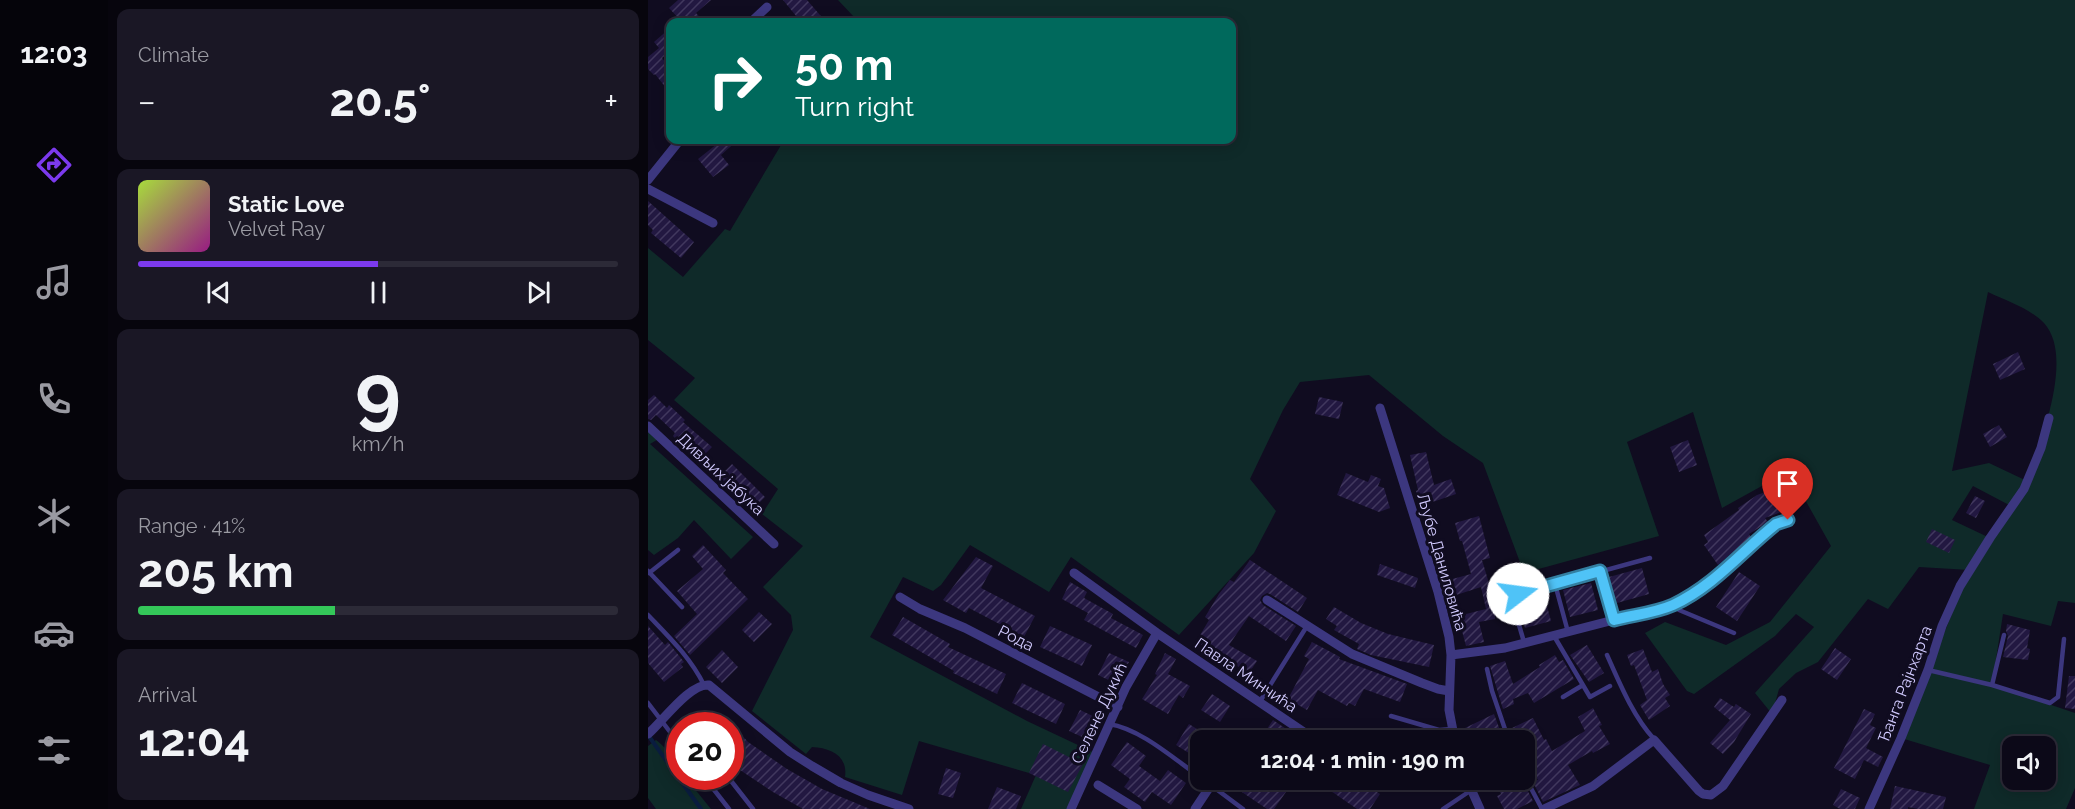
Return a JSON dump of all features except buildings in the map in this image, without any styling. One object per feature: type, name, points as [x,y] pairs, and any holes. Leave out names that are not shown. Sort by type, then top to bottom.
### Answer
[{"type":"street","points":[[755,18],[767,7]]},
{"type":"street","points":[[648,180],[677,144]]},
{"type":"street","points":[[648,189],[714,223]]},
{"type":"street","name":"Љубе Даниловића","points":[[1380,408],[1438,592],[1449,637],[1452,729]]},
{"type":"street","name":"Ђанга Рајнхарта","points":[[1869,809],[1901,738],[1928,670],[1942,626],[1960,586],[2024,489],[2041,448],[2049,418]]},
{"type":"street","name":"Дивљих јабука","points":[[648,426],[774,544]]},
{"type":"street","points":[[1451,655],[1505,648],[1674,605],[1709,583],[1776,524],[1788,520]]},
{"type":"street","name":"Павла Минчића","points":[[1074,573],[1157,633],[1300,730]]},
{"type":"street","name":"Рода","points":[[900,597],[1118,706]]},
{"type":"street","points":[[1267,600],[1352,654],[1438,689],[1449,690]]},
{"type":"street","name":"Селене Дукић","points":[[1071,809],[1109,724],[1139,663],[1157,633]]},
{"type":"street","points":[[651,731],[690,692],[704,685],[714,688],[781,745],[812,766],[868,795],[909,809]]},
{"type":"street","points":[[1543,809],[1593,786],[1654,740],[1699,791],[1711,795],[1723,786],[1782,700]]},
{"type":"street","points":[[1098,785],[1137,809]]},
{"type":"street","points":[[1195,809],[1203,790]]},
{"type":"street","points":[[1471,790],[1480,809]]},
{"type":"lane","points":[[678,550],[649,572],[682,607]]},
{"type":"lane","points":[[1524,643],[1512,601],[1513,597],[1650,558]]},
{"type":"lane","points":[[1600,571],[1614,620]]},
{"type":"lane","points":[[1555,584],[1568,632]]},
{"type":"lane","points":[[1674,605],[1679,610],[1734,633]]},
{"type":"lane","points":[[648,615],[681,649],[696,669],[704,685]]},
{"type":"lane","points":[[1259,703],[1307,626]]},
{"type":"lane","points":[[1992,685],[2004,634]]},
{"type":"lane","points":[[1554,636],[1590,697],[1610,686]]},
{"type":"lane","points":[[1928,670],[1992,685],[2050,704],[2058,697],[2064,639]]},
{"type":"lane","points":[[1607,655],[1641,722],[1654,740]]},
{"type":"lane","points":[[1486,669],[1505,730]]},
{"type":"lane","points":[[1563,697],[1583,685]]},
{"type":"lane","points":[[648,704],[666,728]]},
{"type":"lane","points":[[1391,716],[1439,730],[1452,729]]},
{"type":"lane","points":[[1109,724],[1123,726],[1190,770]]},
{"type":"lane","points":[[714,790],[729,809]]},
{"type":"lane","points":[[738,790],[753,809]]},
{"type":"lane","points":[[1218,790],[1243,809]]},
{"type":"lane","points":[[1443,809],[1464,790]]},
{"type":"lane","points":[[1532,790],[1543,809]]},
{"type":"green space","points":[[838,0],[2075,0],[2075,603],[2058,601],[2051,626],[2003,614],[1992,685],[2075,713],[2075,788],[2066,809],[1974,809],[1990,765],[1901,738],[1970,570],[1919,567],[1888,609],[1868,599],[1818,662],[1796,673],[1779,689],[1772,714],[1755,693],[1814,627],[1796,614],[1775,636],[1694,694],[1687,691],[1645,633],[1665,622],[1726,645],[1770,622],[1831,546],[1789,471],[1722,508],[1693,412],[1627,442],[1659,536],[1524,573],[1483,463],[1443,436],[1369,375],[1300,382],[1283,410],[1250,479],[1276,511],[1254,553],[1179,635],[1071,557],[1049,592],[970,545],[941,585],[933,591],[903,577],[870,637],[1027,721],[1097,754],[1072,809],[1021,809],[1036,775],[919,741],[902,795],[845,777],[844,764],[837,754],[826,749],[812,747],[806,754],[752,711],[793,630],[791,615],[763,587],[803,546],[762,514],[778,489],[674,400],[695,378],[648,340],[648,248],[683,277],[725,229],[730,231],[782,144],[1236,144],[1236,18],[855,18]],"holes":[[[1988,292],[2032,313],[2044,323],[2053,338],[2056,378],[2040,445],[2027,481],[1989,463],[1952,471]],[[1973,486],[2011,506],[1990,538],[1952,520]]]},
{"type":"green space","points":[[648,426],[660,438],[650,444],[753,537],[731,559],[694,520],[678,538],[654,555],[648,550]]},
{"type":"green space","points":[[656,740],[666,749],[666,790],[696,790],[711,809],[656,809],[648,798],[648,746]]},
{"type":"waterway","points":[[648,735],[701,809]]},
{"type":"route","points":[[1518,594],[1600,571],[1614,620],[1674,605],[1723,572],[1770,528],[1788,520]]}]
